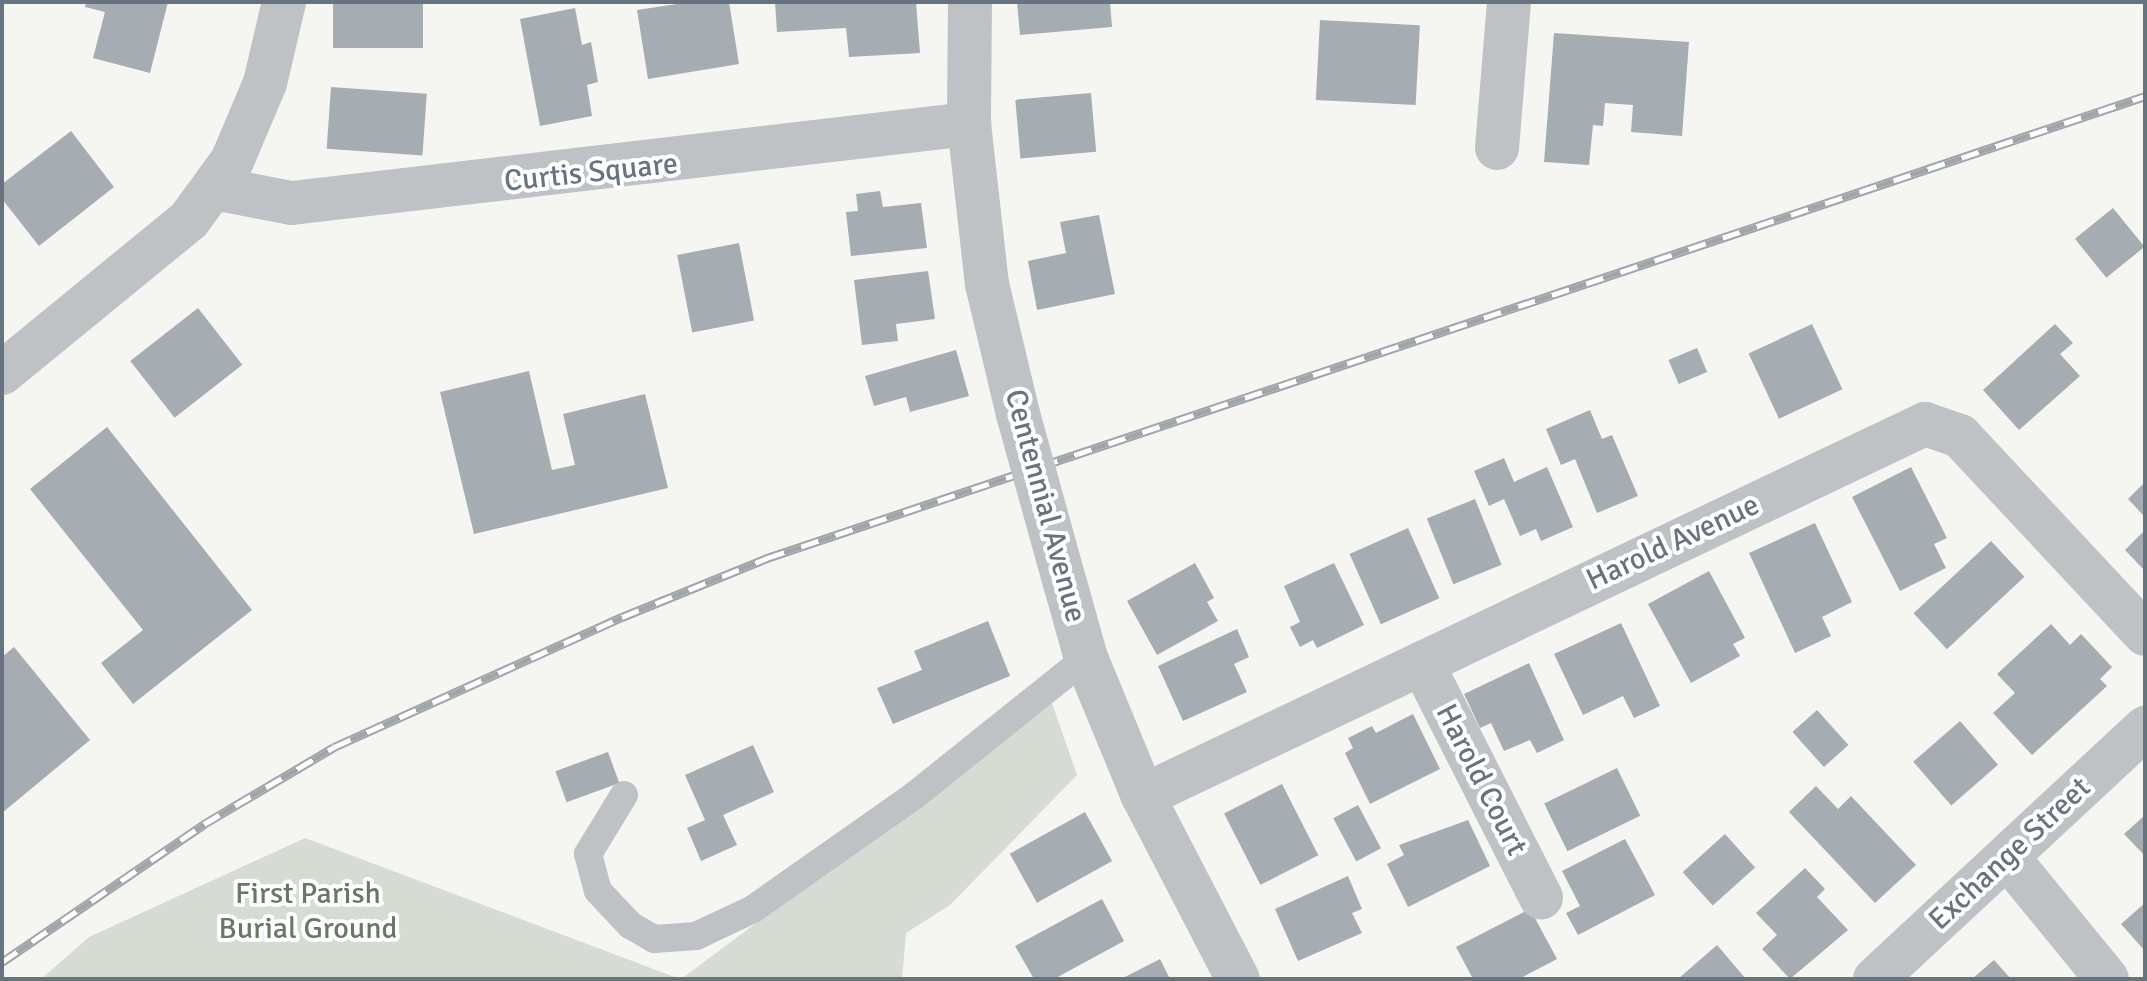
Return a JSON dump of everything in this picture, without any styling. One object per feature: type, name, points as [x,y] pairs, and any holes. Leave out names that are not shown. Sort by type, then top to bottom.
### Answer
[{"type":"street","points":[[2,373],[189,220],[232,161],[265,83],[284,2]]},
{"type":"street","name":"Centennial Avenue","points":[[970,2],[969,124],[987,284],[1018,414],[1086,658],[1143,796],[1238,979]]},
{"type":"street","points":[[1497,148],[1509,2]]},
{"type":"street","name":"Curtis Square","points":[[213,188],[292,203],[712,159],[969,124]]},
{"type":"street","name":"Harold Avenue","points":[[1143,796],[1931,424],[1960,436],[2145,634]]},
{"type":"street","name":"Harold Court","points":[[1422,663],[1541,898]]},
{"type":"street","name":"Exchange Street","points":[[1875,979],[2145,728]]},
{"type":"street","points":[[2008,858],[2107,979]]},
{"type":"lane","points":[[624,795],[588,854],[598,891],[630,925],[654,939],[696,936],[753,909],[915,795],[1086,658]]},
{"type":"green space","points":[[1052,703],[1077,775],[950,905],[906,933],[902,979],[681,979]]},
{"type":"green space","name":"First Parish Burial Ground","points":[[305,838],[680,979],[41,979],[89,937]]},
{"type":"building","points":[[86,2],[168,2],[150,73],[93,58],[105,12],[85,7]]},
{"type":"building","points":[[333,2],[423,2],[423,48],[333,48]]},
{"type":"building","points":[[690,2],[729,2],[739,64],[648,79],[637,10]]},
{"type":"building","points":[[775,2],[916,2],[920,53],[849,57],[846,28],[777,32]]},
{"type":"building","points":[[1017,2],[1110,2],[1112,27],[1020,35]]},
{"type":"building","points":[[575,8],[582,45],[591,42],[598,82],[587,85],[592,116],[540,126],[520,19]]},
{"type":"building","points":[[1320,20],[1420,25],[1416,105],[1316,100]]},
{"type":"building","points":[[1554,33],[1689,42],[1682,136],[1631,132],[1633,105],[1605,103],[1603,126],[1593,125],[1589,165],[1544,162]]},
{"type":"building","points":[[331,87],[427,94],[422,156],[327,149]]},
{"type":"building","points":[[1091,93],[1096,152],[1020,158],[1015,100]]},
{"type":"building","points":[[71,131],[114,187],[39,246],[2,199],[2,184]]},
{"type":"building","points":[[880,191],[883,207],[921,203],[927,248],[851,256],[846,212],[858,211],[856,194]]},
{"type":"building","points":[[2113,208],[2144,247],[2106,278],[2075,239]]},
{"type":"building","points":[[1099,215],[1115,294],[1037,310],[1028,261],[1066,253],[1060,222]]},
{"type":"building","points":[[739,243],[754,321],[692,333],[677,255]]},
{"type":"building","points":[[928,271],[935,319],[896,324],[898,341],[862,345],[854,280]]},
{"type":"building","points":[[198,308],[242,365],[175,418],[130,361]]},
{"type":"building","points":[[1812,324],[1842,389],[1779,419],[1749,354]]},
{"type":"building","points":[[2055,324],[2073,343],[2060,354],[2080,376],[2019,430],[1983,390]]},
{"type":"building","points":[[1697,348],[1707,372],[1679,384],[1668,360]]},
{"type":"building","points":[[956,350],[969,396],[910,412],[906,397],[874,406],[865,376]]},
{"type":"building","points":[[529,371],[552,470],[575,465],[563,414],[645,394],[668,488],[474,534],[440,392]]},
{"type":"building","points":[[1590,410],[1602,439],[1612,435],[1638,496],[1597,513],[1575,459],[1561,465],[1546,429]]},
{"type":"building","points":[[107,427],[252,610],[133,704],[101,663],[143,630],[30,489]]},
{"type":"building","points":[[1504,458],[1514,482],[1547,467],[1573,527],[1541,541],[1536,529],[1520,536],[1504,499],[1489,506],[1474,471]]},
{"type":"building","points":[[1911,467],[1947,538],[1934,544],[1946,568],[1900,591],[1852,497]]},
{"type":"building","points":[[2145,482],[2145,517],[2128,499]]},
{"type":"building","points":[[1475,499],[1502,565],[1453,584],[1427,518]]},
{"type":"building","points":[[1815,523],[1852,602],[1822,617],[1831,636],[1795,653],[1749,553]]},
{"type":"building","points":[[1408,528],[1439,598],[1381,624],[1350,554]]},
{"type":"building","points":[[2145,530],[2145,571],[2125,550]]},
{"type":"building","points":[[1991,541],[2024,577],[1947,649],[1913,613]]},
{"type":"building","points":[[1195,563],[1214,598],[1207,602],[1218,621],[1157,655],[1127,601]]},
{"type":"building","points":[[1334,563],[1364,625],[1317,648],[1313,640],[1300,647],[1290,627],[1300,622],[1284,586]]},
{"type":"building","points":[[1709,571],[1745,638],[1733,644],[1740,656],[1691,683],[1648,604]]},
{"type":"building","points":[[988,621],[1010,676],[893,724],[877,688],[922,670],[914,651]]},
{"type":"building","points":[[1621,623],[1660,706],[1634,718],[1623,696],[1583,715],[1554,654]]},
{"type":"building","points":[[2051,624],[2070,645],[2081,634],[2112,667],[2100,679],[2107,686],[2032,755],[1993,713],[2015,693],[1997,674]]},
{"type":"building","points":[[1237,629],[1249,657],[1234,664],[1247,692],[1183,721],[1158,666]]},
{"type":"building","points":[[14,647],[90,740],[2,813],[2,657]]},
{"type":"building","points":[[1529,663],[1564,740],[1537,753],[1530,740],[1504,751],[1491,723],[1480,728],[1464,694]]},
{"type":"building","points":[[1817,710],[1848,745],[1824,767],[1792,732]]},
{"type":"building","points":[[1413,714],[1440,769],[1370,804],[1345,753],[1353,748],[1348,738],[1372,726],[1376,733]]},
{"type":"building","points":[[1960,721],[1998,765],[1951,805],[1913,762]]},
{"type":"building","points":[[753,745],[774,792],[723,815],[737,845],[701,861],[687,828],[705,820],[685,775]]},
{"type":"building","points":[[608,752],[619,783],[567,802],[555,771]]},
{"type":"building","points":[[1617,768],[1640,816],[1567,851],[1544,804]]},
{"type":"building","points":[[1282,784],[1318,855],[1260,885],[1224,814]]},
{"type":"building","points":[[1816,786],[1838,809],[1851,796],[1916,865],[1875,903],[1789,812]]},
{"type":"building","points":[[1358,805],[1381,848],[1356,861],[1333,818]]},
{"type":"building","points":[[1085,812],[1112,861],[1037,903],[1010,854]]},
{"type":"building","points":[[2145,815],[2145,856],[2124,834]]},
{"type":"building","points":[[1468,820],[1490,866],[1408,907],[1387,864],[1404,855],[1399,845]]},
{"type":"building","points":[[1725,834],[1755,867],[1713,906],[1683,872]]},
{"type":"building","points":[[1625,839],[1655,895],[1578,935],[1566,913],[1580,906],[1562,871]]},
{"type":"building","points":[[1805,868],[1825,889],[1817,897],[1848,930],[1790,979],[1762,949],[1777,935],[1756,913]]},
{"type":"building","points":[[1348,876],[1362,909],[1352,913],[1362,933],[1298,961],[1275,909]]},
{"type":"building","points":[[1102,899],[1124,941],[1054,979],[1034,979],[1015,946]]},
{"type":"building","points":[[2145,903],[2145,951],[2121,924]]},
{"type":"building","points":[[1530,909],[1557,959],[1519,979],[1473,979],[1456,947]]},
{"type":"building","points":[[1717,945],[1746,979],[1678,979]]},
{"type":"building","points":[[1160,959],[1170,979],[1121,979]]},
{"type":"building","points":[[1994,960],[2011,979],[1972,979]]},
{"type":"railway","points":[[2,962],[204,824],[334,747],[622,617],[767,558],[2145,96]]}]
